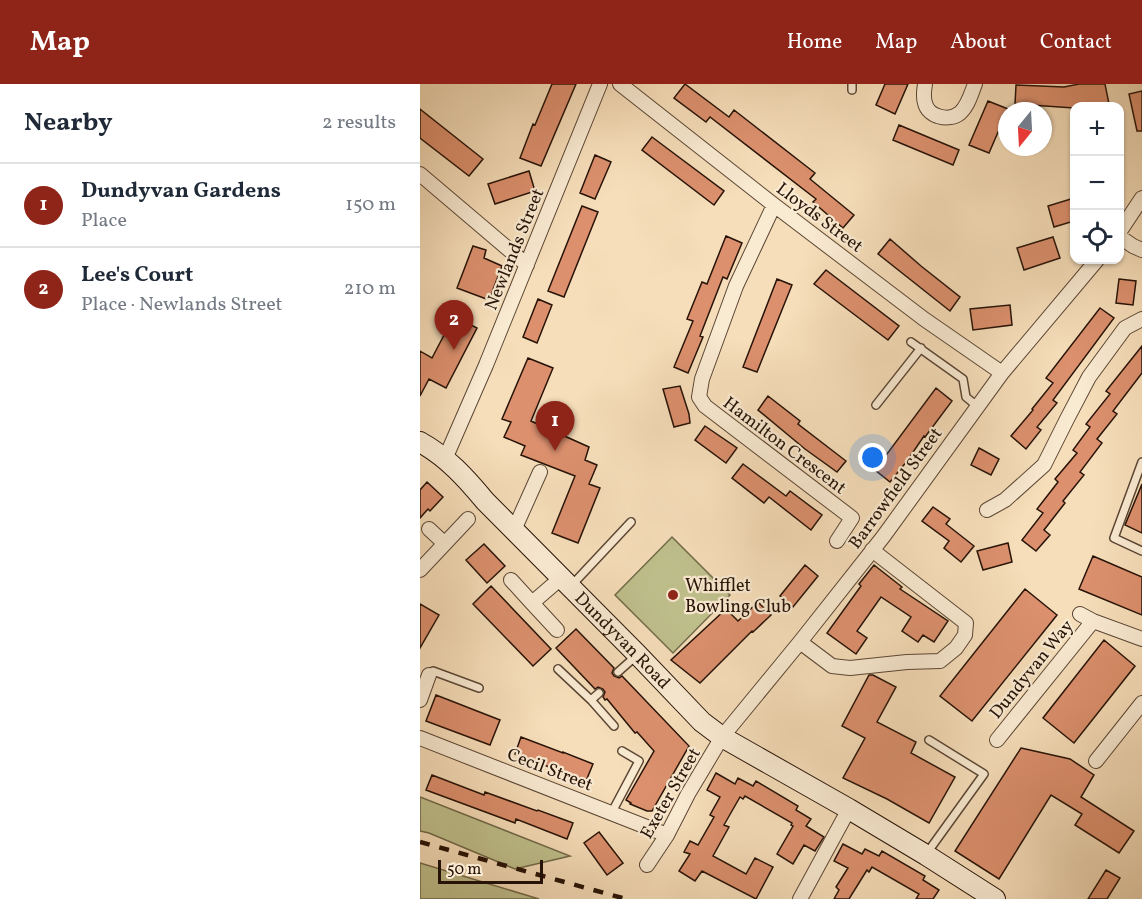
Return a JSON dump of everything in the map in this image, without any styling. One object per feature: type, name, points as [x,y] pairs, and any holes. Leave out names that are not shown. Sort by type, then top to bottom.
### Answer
[{"type":"main road","name":"Dundyvan Road","points":[[420,442],[445,459],[464,476],[485,501],[565,583],[702,722],[722,738],[926,855],[972,893],[995,899]]},
{"type":"street","name":"Newlands Street","points":[[445,459],[600,84]]},
{"type":"street","name":"Lloyds Street","points":[[620,84],[924,319],[1002,373]]},
{"type":"street","points":[[925,84],[924,102],[928,111],[948,119],[957,116],[965,108],[975,84]]},
{"type":"street","points":[[420,174],[527,265]]},
{"type":"street","points":[[1124,224],[1142,198]]},
{"type":"street","name":"Hamilton Crescent","points":[[774,205],[736,286],[702,380],[699,397],[705,406],[852,518],[837,541]]},
{"type":"street","points":[[1124,240],[1142,250]]},
{"type":"street","name":"Barrowfield Street","points":[[722,738],[883,537],[1002,373],[1094,264]]},
{"type":"street","points":[[987,510],[1005,500],[1044,465],[1089,377],[1125,328],[1142,319]]},
{"type":"street","points":[[514,530],[540,472]]},
{"type":"street","points":[[420,570],[468,519]]},
{"type":"street","points":[[429,529],[444,543]]},
{"type":"street","points":[[800,642],[832,666],[850,668],[940,661],[956,648],[965,635],[966,623],[872,550]]},
{"type":"street","points":[[511,580],[557,630]]},
{"type":"street","points":[[532,603],[565,583]]},
{"type":"street","name":"Dundyvan Way","points":[[1080,614],[1142,639]]},
{"type":"street","name":"Dundyvan Way","points":[[997,740],[1093,621]]},
{"type":"street","points":[[420,700],[429,675]]},
{"type":"street","points":[[1096,760],[1142,702]]},
{"type":"street","name":"Cecil Street","points":[[420,738],[667,835]]},
{"type":"street","name":"Exeter Street","points":[[647,865],[667,835],[688,794],[722,738]]},
{"type":"street","points":[[800,899],[849,809]]},
{"type":"lane","points":[[911,342],[963,379],[966,397],[977,406]]},
{"type":"lane","points":[[876,405],[921,348]]},
{"type":"lane","points":[[1142,462],[1114,538],[1142,551]]},
{"type":"lane","points":[[565,583],[631,522]]},
{"type":"lane","points":[[618,672],[637,654]]},
{"type":"lane","points":[[558,669],[591,700],[614,726]]},
{"type":"lane","points":[[429,675],[433,671],[479,688]]},
{"type":"lane","points":[[591,700],[599,693]]},
{"type":"lane","points":[[926,855],[984,774],[929,740]]},
{"type":"lane","points":[[612,812],[639,761],[622,752]]},
{"type":"green space","name":"Whifflet Bowling Club","points":[[672,537],[730,595],[673,653],[615,595]]},
{"type":"green space","points":[[420,797],[570,856],[515,869],[420,831]]},
{"type":"green space","points":[[420,863],[539,899],[420,899]]},
{"type":"building","points":[[552,84],[576,84],[541,166],[520,158]]},
{"type":"building","points":[[685,84],[729,117],[734,110],[815,173],[810,179],[854,215],[843,228],[813,202],[816,199],[710,117],[706,122],[674,98]]},
{"type":"building","points":[[885,84],[908,84],[895,114],[876,105]]},
{"type":"building","points":[[1079,84],[1105,84],[1109,102],[1070,102],[1070,108],[1052,107],[1052,102],[1015,102],[1016,85],[1064,87]]},
{"type":"building","points":[[1142,91],[1142,131],[1137,131],[1129,94]]},
{"type":"building","points":[[988,101],[998,105],[998,132],[989,153],[969,145]]},
{"type":"building","points":[[420,109],[483,159],[469,176],[420,138]]},
{"type":"building","points":[[899,125],[959,150],[953,165],[893,140]]},
{"type":"building","points":[[652,137],[724,191],[714,205],[642,150]]},
{"type":"building","points":[[595,155],[611,162],[595,199],[580,193]]},
{"type":"building","points":[[529,171],[535,191],[495,204],[488,184]]},
{"type":"building","points":[[1070,199],[1070,222],[1054,227],[1048,206]]},
{"type":"building","points":[[582,206],[598,212],[564,297],[548,291]]},
{"type":"building","points":[[726,236],[742,243],[727,279],[723,277],[688,373],[674,367],[693,321],[687,319],[702,282],[707,284]]},
{"type":"building","points":[[1053,237],[1060,258],[1024,270],[1017,248]]},
{"type":"building","points":[[890,239],[960,297],[950,311],[878,254]]},
{"type":"building","points":[[473,246],[486,250],[484,258],[502,266],[489,300],[457,288]]},
{"type":"building","points":[[826,270],[899,326],[888,340],[814,284]]},
{"type":"building","points":[[777,279],[792,285],[757,372],[743,367]]},
{"type":"building","points":[[1119,279],[1136,281],[1133,305],[1116,303]]},
{"type":"building","points":[[538,299],[552,305],[537,343],[523,337]]},
{"type":"building","points":[[1010,305],[1012,325],[973,330],[970,309]]},
{"type":"building","points":[[1100,308],[1114,318],[1053,400],[1057,403],[1037,427],[1041,430],[1026,449],[1011,436],[1053,383],[1046,378]]},
{"type":"building","points":[[454,316],[477,328],[446,388],[429,379],[420,396],[420,351],[432,358]]},
{"type":"building","points":[[1142,346],[1142,373],[1113,411],[1117,414],[1097,439],[1102,443],[1080,472],[1084,475],[1044,530],[1050,535],[1036,551],[1022,540],[1043,513],[1037,509],[1058,482],[1055,479],[1077,453],[1073,450],[1090,427],[1086,424],[1110,394],[1106,391]]},
{"type":"building","points":[[528,358],[553,368],[531,421],[589,447],[585,460],[597,465],[589,484],[600,488],[578,543],[552,533],[575,476],[521,455],[525,446],[504,437],[511,422],[502,419]]},
{"type":"building","points":[[680,386],[690,423],[674,427],[663,389]]},
{"type":"building","points":[[936,388],[952,401],[890,482],[875,470]]},
{"type":"building","points":[[768,396],[800,421],[798,424],[846,461],[837,472],[758,410]]},
{"type":"building","points":[[705,426],[737,448],[726,463],[695,440]]},
{"type":"building","points":[[979,448],[999,459],[991,475],[971,465]]},
{"type":"building","points":[[743,464],[786,496],[790,491],[822,515],[811,530],[769,497],[764,503],[732,478]]},
{"type":"building","points":[[427,482],[443,497],[420,518],[420,490]]},
{"type":"building","points":[[1142,484],[1142,533],[1125,525]]},
{"type":"building","points":[[933,507],[950,519],[946,524],[974,546],[961,562],[944,548],[949,541],[922,521]]},
{"type":"building","points":[[1008,543],[1012,562],[983,570],[977,551]]},
{"type":"building","points":[[484,544],[505,566],[487,583],[466,560]]},
{"type":"building","points":[[1093,556],[1142,577],[1142,615],[1079,589]]},
{"type":"building","points":[[805,565],[818,576],[793,607],[780,596]]},
{"type":"building","points":[[874,565],[902,587],[900,589],[948,621],[934,642],[923,635],[918,642],[902,631],[911,617],[881,597],[857,631],[867,638],[856,654],[827,633]]},
{"type":"building","points":[[491,586],[551,649],[533,666],[473,604]]},
{"type":"building","points":[[1025,589],[1057,615],[972,721],[940,696]]},
{"type":"building","points":[[758,602],[771,615],[700,683],[671,660],[726,609],[738,621]]},
{"type":"building","points":[[420,604],[439,615],[420,648]]},
{"type":"building","points":[[576,629],[614,668],[612,673],[614,676],[619,678],[622,676],[689,746],[652,811],[630,804],[626,800],[654,751],[637,732],[635,733],[607,699],[605,700],[603,689],[598,687],[595,689],[556,648]]},
{"type":"building","points":[[1104,640],[1135,666],[1074,743],[1043,718]]},
{"type":"building","points":[[869,675],[896,687],[877,722],[916,742],[911,753],[955,777],[929,823],[843,778],[865,738],[842,726]]},
{"type":"building","points":[[436,695],[500,720],[490,745],[426,721]]},
{"type":"building","points":[[521,737],[593,764],[586,781],[515,754]]},
{"type":"building","points":[[1021,748],[1070,759],[1094,775],[1081,797],[1134,831],[1119,853],[1075,825],[1082,814],[1051,795],[999,879],[955,851]]},
{"type":"building","points":[[716,773],[735,784],[738,778],[753,786],[756,781],[798,806],[796,810],[811,819],[806,826],[824,837],[815,851],[804,845],[793,864],[777,854],[793,826],[792,823],[745,796],[743,799],[740,797],[724,825],[729,827],[713,856],[746,874],[755,858],[773,867],[756,899],[702,871],[695,881],[679,871],[690,854],[684,852],[690,841],[698,845],[714,817],[710,815],[720,797],[707,790]]},
{"type":"building","points":[[432,775],[484,795],[485,792],[573,823],[567,839],[516,819],[515,823],[426,790]]},
{"type":"building","points":[[599,832],[623,863],[607,875],[584,843]]},
{"type":"building","points":[[843,844],[862,854],[865,849],[879,856],[882,851],[925,876],[923,880],[939,890],[933,899],[916,899],[919,894],[872,867],[869,872],[867,870],[849,899],[834,899],[839,890],[836,887],[848,868],[834,861]]},
{"type":"building","points":[[1106,870],[1120,878],[1107,899],[1088,899]]},
{"type":"railway","points":[[420,842],[626,899]]},
{"type":"place","name":"Lee's Court","points":[[454,350]]},
{"type":"place","name":"Dundyvan Gardens","points":[[555,451]]},
{"type":"place","name":"Whifflet Bowling Club","points":[[673,595]]}]
